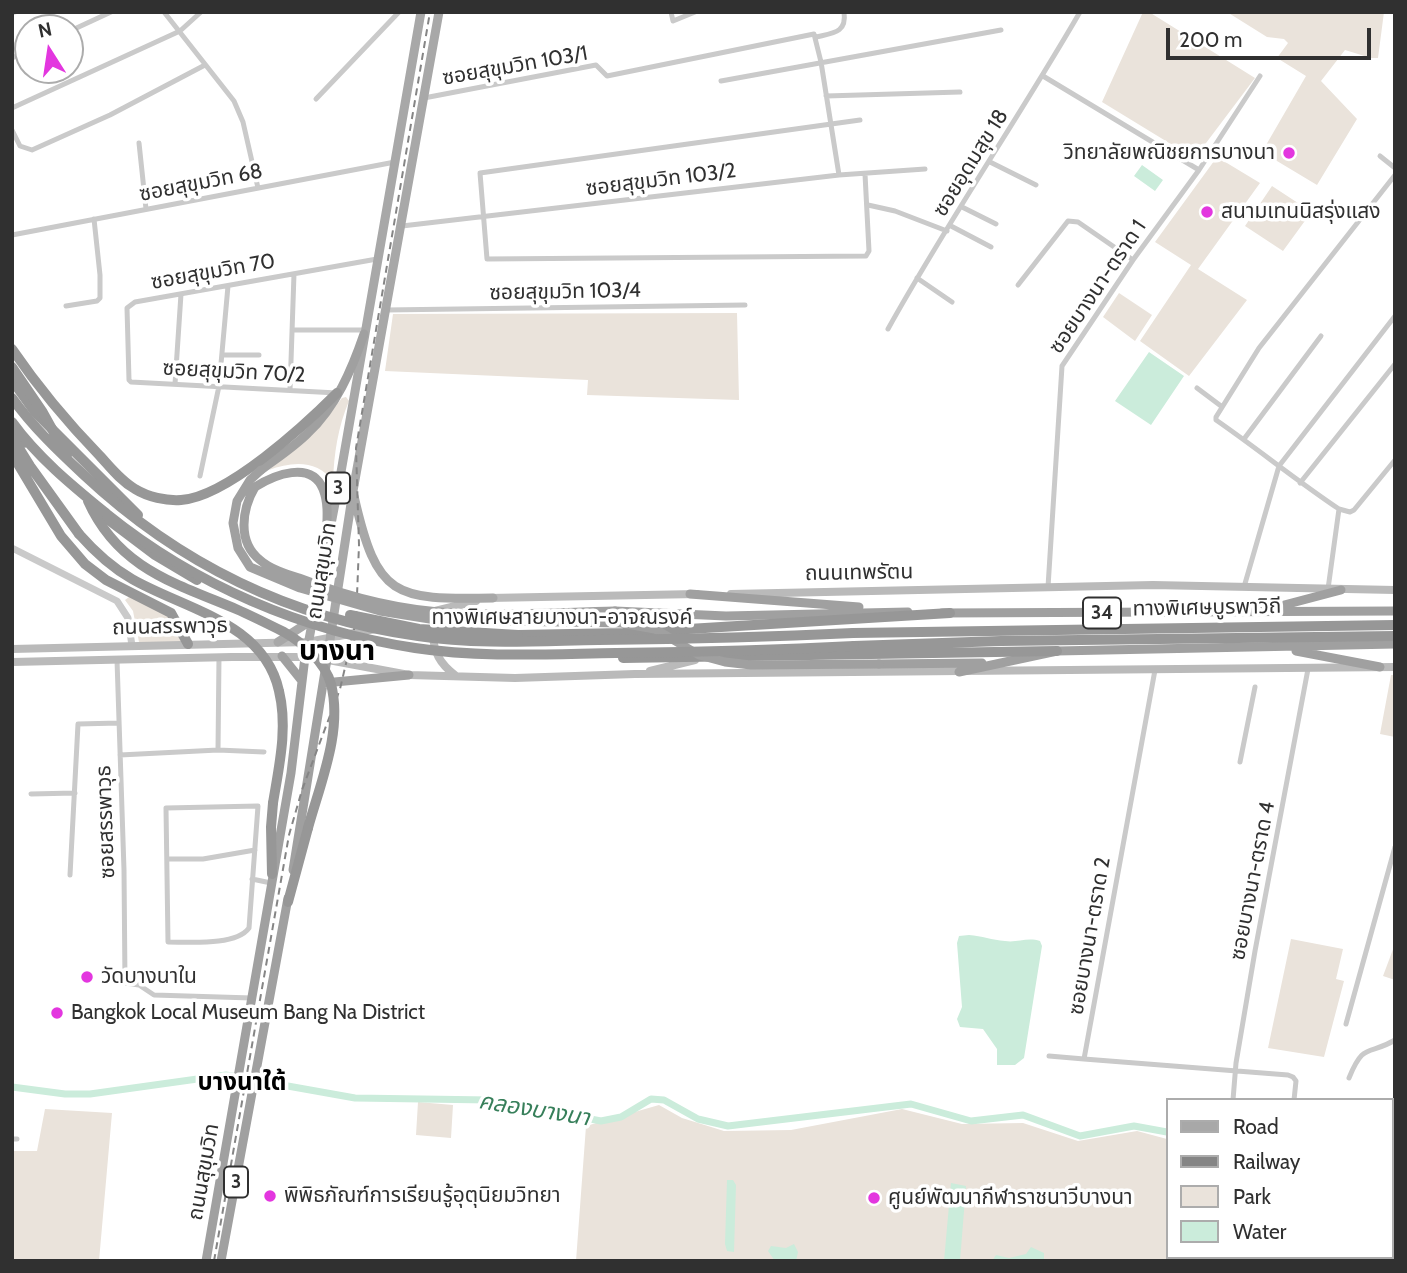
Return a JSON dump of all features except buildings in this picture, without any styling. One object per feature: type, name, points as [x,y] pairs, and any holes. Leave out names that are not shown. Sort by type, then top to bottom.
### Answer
[{"type":"highway","points":[[365,328],[352,366],[328,410],[309,433],[250,480],[237,501],[233,523],[238,548],[250,567],[300,588],[380,611],[436,620],[621,622],[655,629],[699,655],[725,662],[751,665],[1001,663]]},
{"type":"highway","points":[[12,349],[36,385],[122,480],[144,494],[163,499],[192,498],[224,485],[297,431],[337,393]]},
{"type":"highway","points":[[12,367],[59,440],[92,511],[128,557],[153,574],[285,632],[299,641],[321,665],[331,683],[334,713],[331,740],[288,902]]},
{"type":"highway","points":[[12,380],[35,412],[134,512],[165,536],[205,562],[250,584],[296,601],[362,618],[419,629],[518,635],[623,633],[950,614]]},
{"type":"highway","name":"ทางพิเศษสายบางนา-อาจณรงค์","points":[[12,398],[30,422],[101,491],[177,549],[208,568],[250,588],[293,605],[361,625],[418,636],[505,642],[853,633]]},
{"type":"highway","name":"ทางพิเศษสายบางนา-อาจณรงค์","points":[[12,422],[52,466],[128,531],[163,555],[202,578],[291,617],[359,637],[416,648],[517,654],[685,653],[854,646]]},
{"type":"highway","points":[[12,431],[65,484],[119,530],[155,555],[197,580],[290,623],[358,642],[415,653],[516,659],[1057,651]]},
{"type":"highway","points":[[12,437],[37,476],[91,548],[117,569],[145,586],[226,624],[257,648],[268,662],[280,693],[283,727],[273,803],[272,878]]},
{"type":"highway","points":[[12,454],[61,536],[85,564],[106,580],[171,613],[183,645]]},
{"type":"highway","points":[[326,545],[327,505],[323,489],[316,478],[303,473],[285,473],[271,477],[256,487],[247,501],[244,517],[245,536],[259,560],[327,589],[405,607],[452,613],[615,611],[726,616],[882,611],[950,614]]},
{"type":"highway","points":[[1254,612],[1340,590]]},
{"type":"highway","points":[[690,594],[821,603],[882,611]]},
{"type":"highway","name":"34","points":[[950,614],[1395,611]]},
{"type":"highway","name":"ทางพิเศษบูรพาวิถี","points":[[853,633],[1395,625]]},
{"type":"highway","name":"ทางพิเศษบูรพาวิถี","points":[[854,646],[1395,636]]},
{"type":"highway","name":"34","points":[[1057,651],[1395,644]]},
{"type":"highway","points":[[1278,647],[1380,667]]},
{"type":"highway","points":[[960,672],[1057,651]]},
{"type":"highway","points":[[282,656],[302,681]]},
{"type":"highway","name":"ถนนสุขุมวิท","points":[[206,1261],[291,773],[305,657]]},
{"type":"highway","name":"ถนนสุขุมวิท","points":[[221,1261],[288,902],[327,659]]},
{"type":"highway","points":[[323,684],[410,675]]},
{"type":"main road","name":"ถนนสุขุมวิท","points":[[305,657],[341,472],[421,12]]},
{"type":"main road","name":"ถนนสุขุมวิท","points":[[327,659],[353,491],[439,12]]},
{"type":"main road","points":[[395,162],[412,164]]},
{"type":"main road","points":[[353,491],[363,536],[376,566],[392,585],[413,596],[437,599],[493,598]]},
{"type":"main road","name":"ถนนเทพรัตน","points":[[329,639],[374,630],[451,606],[493,598],[1153,585],[1395,590]]},
{"type":"main road","points":[[451,606],[437,619],[433,644],[439,660],[456,676]]},
{"type":"main road","points":[[278,642],[312,620]]},
{"type":"main road","name":"ถนนสรรพาวุธ","points":[[12,649],[307,642],[329,639]]},
{"type":"main road","points":[[183,645],[197,653],[214,657]]},
{"type":"main road","points":[[178,659],[184,653],[183,645]]},
{"type":"main road","name":"ถนนสรรพาวุธ","points":[[12,662],[252,656],[327,659]]},
{"type":"main road","points":[[635,674],[705,657]]},
{"type":"main road","points":[[327,659],[410,675],[515,678],[635,674],[1395,667]]},
{"type":"street","points":[[84,24],[111,12]]},
{"type":"street","points":[[164,12],[234,101],[243,122],[258,188]]},
{"type":"street","points":[[12,108],[180,31],[201,12]]},
{"type":"street","points":[[316,99],[399,12]]},
{"type":"street","points":[[671,12],[673,21],[695,12]]},
{"type":"street","points":[[839,175],[815,35],[835,33],[842,29],[844,12]]},
{"type":"street","name":"ซอยอุดมสุข 18","points":[[888,329],[1080,12]]},
{"type":"street","points":[[721,81],[1001,30]]},
{"type":"street","name":"ซอยสุขุมวิท 103/1","points":[[424,98],[597,64],[607,76],[815,35]]},
{"type":"street","points":[[12,130],[20,146],[32,150],[110,115],[205,65]]},
{"type":"street","points":[[1043,76],[1199,170]]},
{"type":"street","name":"ซอยบางนา-ตราด 1","points":[[1048,587],[1062,366],[1133,260],[1199,170],[1260,76]]},
{"type":"street","points":[[826,96],[960,92]]},
{"type":"street","points":[[860,120],[480,173],[486,259],[866,256],[869,251],[865,174]]},
{"type":"street","points":[[139,144],[146,209]]},
{"type":"street","points":[[1380,156],[1395,168]]},
{"type":"street","name":"ซอยสุขุมวิท 68","points":[[12,235],[395,162]]},
{"type":"street","points":[[990,162],[1036,185]]},
{"type":"street","name":"ซอยสุขุมวิท 103/2","points":[[402,226],[839,175],[925,169]]},
{"type":"street","points":[[1395,175],[1259,348],[1216,413],[1216,421],[1244,439],[1300,483],[1339,509],[1350,512],[1395,460]]},
{"type":"street","points":[[868,205],[949,229],[991,247]]},
{"type":"street","points":[[962,207],[996,224]]},
{"type":"street","points":[[66,306],[97,302],[100,298],[94,219]]},
{"type":"street","points":[[1018,285],[1068,221],[1078,222],[1133,260]]},
{"type":"street","name":"ซอยสุขุมวิท 70","points":[[129,380],[127,308],[135,302],[377,259]]},
{"type":"street","points":[[290,390],[294,274]]},
{"type":"street","points":[[917,278],[952,302]]},
{"type":"street","points":[[200,476],[219,386],[228,286]]},
{"type":"street","points":[[175,384],[181,294]]},
{"type":"street","name":"ซอยสุขุมวิท 103/4","points":[[386,310],[745,305]]},
{"type":"street","points":[[1244,588],[1279,466],[1395,316]]},
{"type":"street","points":[[292,330],[365,328]]},
{"type":"street","points":[[1244,439],[1321,336]]},
{"type":"street","points":[[222,355],[259,355]]},
{"type":"street","points":[[1300,483],[1395,364]]},
{"type":"street","name":"ซอยสุขุมวิท 70/2","points":[[129,380],[337,393]]},
{"type":"street","points":[[1197,388],[1221,406]]},
{"type":"street","points":[[1328,590],[1339,509]]},
{"type":"street","points":[[12,548],[117,601],[128,618],[132,646]]},
{"type":"street","points":[[214,657],[218,750]]},
{"type":"street","name":"ซอยสรรพาวุธ","points":[[117,660],[125,983],[139,985],[154,995],[252,998]]},
{"type":"street","name":"ซอยบางนา-ตราด 4","points":[[1233,1098],[1235,1071],[1308,669]]},
{"type":"street","name":"ซอยบางนา-ตราด 2","points":[[1084,1059],[1155,670]]},
{"type":"street","points":[[1240,762],[1255,687]]},
{"type":"street","points":[[70,875],[78,724],[119,723]]},
{"type":"street","points":[[120,755],[218,750],[264,752]]},
{"type":"street","points":[[31,794],[75,793]]},
{"type":"street","points":[[245,934],[249,928],[252,910],[258,806],[166,808],[168,942],[207,942],[245,934],[262,938]]},
{"type":"street","points":[[1346,1024],[1395,847]]},
{"type":"street","points":[[167,859],[203,859],[255,850]]},
{"type":"street","points":[[252,879],[272,878]]},
{"type":"street","points":[[1349,1078],[1356,1062],[1367,1050],[1395,1040]]},
{"type":"street","points":[[1049,1056],[1293,1077],[1296,1081],[1294,1098]]},
{"type":"green space","points":[[1143,12],[1149,12],[1255,78],[1197,155],[1192,157],[1102,102]]},
{"type":"green space","points":[[1227,12],[1384,12],[1378,58],[1345,50],[1321,81],[1357,119],[1317,185],[1262,152],[1306,76],[1277,58],[1288,43],[1284,39],[1267,37]]},
{"type":"green space","points":[[1217,157],[1260,183],[1198,269],[1247,300],[1189,376],[1140,341],[1191,265],[1155,242]]},
{"type":"green space","points":[[1272,186],[1301,205],[1306,200],[1315,207],[1283,251],[1245,226]]},
{"type":"green space","points":[[1119,293],[1152,315],[1135,341],[1103,317]]},
{"type":"green space","points":[[737,313],[739,400],[587,395],[588,380],[385,371],[393,314]]},
{"type":"green space","points":[[346,397],[349,401],[337,440],[333,482],[320,469],[304,464],[269,470],[321,425],[342,398]]},
{"type":"green space","points":[[129,597],[152,605],[174,619],[182,642],[139,642],[133,611],[125,600]]},
{"type":"green space","points":[[1391,675],[1395,675],[1395,737],[1380,734]]},
{"type":"green space","points":[[1291,939],[1343,949],[1336,979],[1344,981],[1324,1057],[1268,1048]]},
{"type":"green space","points":[[1395,944],[1395,980],[1383,976]]},
{"type":"green space","points":[[418,1102],[453,1105],[451,1138],[416,1135]]},
{"type":"green space","name":"ศูนย์พัฒนากีฬาราชนาวีบางนา","points":[[659,1105],[682,1118],[724,1131],[791,1130],[902,1109],[962,1124],[1023,1123],[1078,1141],[1137,1131],[1166,1139],[1167,1261],[576,1261],[586,1126]]},
{"type":"green space","points":[[45,1109],[112,1113],[99,1261],[12,1261],[12,1151],[37,1151]]},
{"type":"green space","points":[[1393,1172],[1395,1261],[1332,1261],[1393,1259]]},
{"type":"water","points":[[1142,165],[1163,180],[1155,191],[1134,176]]},
{"type":"water","points":[[1149,352],[1184,376],[1151,425],[1115,401]]},
{"type":"water","points":[[959,936],[1009,941],[1035,940],[1040,941],[1042,946],[1024,1058],[1015,1065],[997,1065],[997,1049],[983,1029],[960,1027],[957,1019],[962,1007],[957,943]]},
{"type":"water","points":[[727,1180],[733,1180],[736,1185],[734,1252],[727,1251],[725,1244]]},
{"type":"water","points":[[951,1183],[966,1186],[960,1261],[944,1261]]},
{"type":"water","points":[[794,1244],[798,1252],[796,1261],[775,1261],[768,1251],[771,1246],[786,1248]]},
{"type":"water","points":[[1031,1247],[1044,1253],[1044,1261],[992,1261],[996,1255],[1009,1258],[1026,1254]]},
{"type":"waterway","name":"คลองบางนา","points":[[12,1087],[65,1094],[90,1094],[226,1075],[355,1098],[490,1100],[601,1121],[621,1117],[651,1099],[664,1100],[698,1119],[728,1126],[911,1104],[971,1121],[1023,1115],[1080,1136],[1134,1126],[1166,1132]]},
{"type":"waterway","name":"คลองบางนา","points":[[1393,1157],[1395,1152]]},
{"type":"railway","points":[[214,1261],[289,835],[302,790],[340,689],[356,621],[359,545],[356,448],[430,12]]},
{"type":"place","name":"วิทยาลัยพณิชยการบางนา","points":[[1289,153]]},
{"type":"place","name":"สนามเทนนิสรุ่งแสง","points":[[1207,212]]},
{"type":"place","name":"วัดบางนาใน","points":[[87,977]]},
{"type":"place","name":"Bangkok Local Museum Bang Na District","points":[[57,1013]]},
{"type":"place","name":"พิพิธภัณฑ์การเรียนรู้อุตุนิยมวิทยา","points":[[270,1196]]},
{"type":"place","name":"ศูนย์พัฒนากีฬาราชนาวีบางนา","points":[[874,1198]]},
{"type":"district","name":"บางนา","points":[[337,652]]},
{"type":"district","name":"บางนาใต้","points":[[242,1083]]}]
